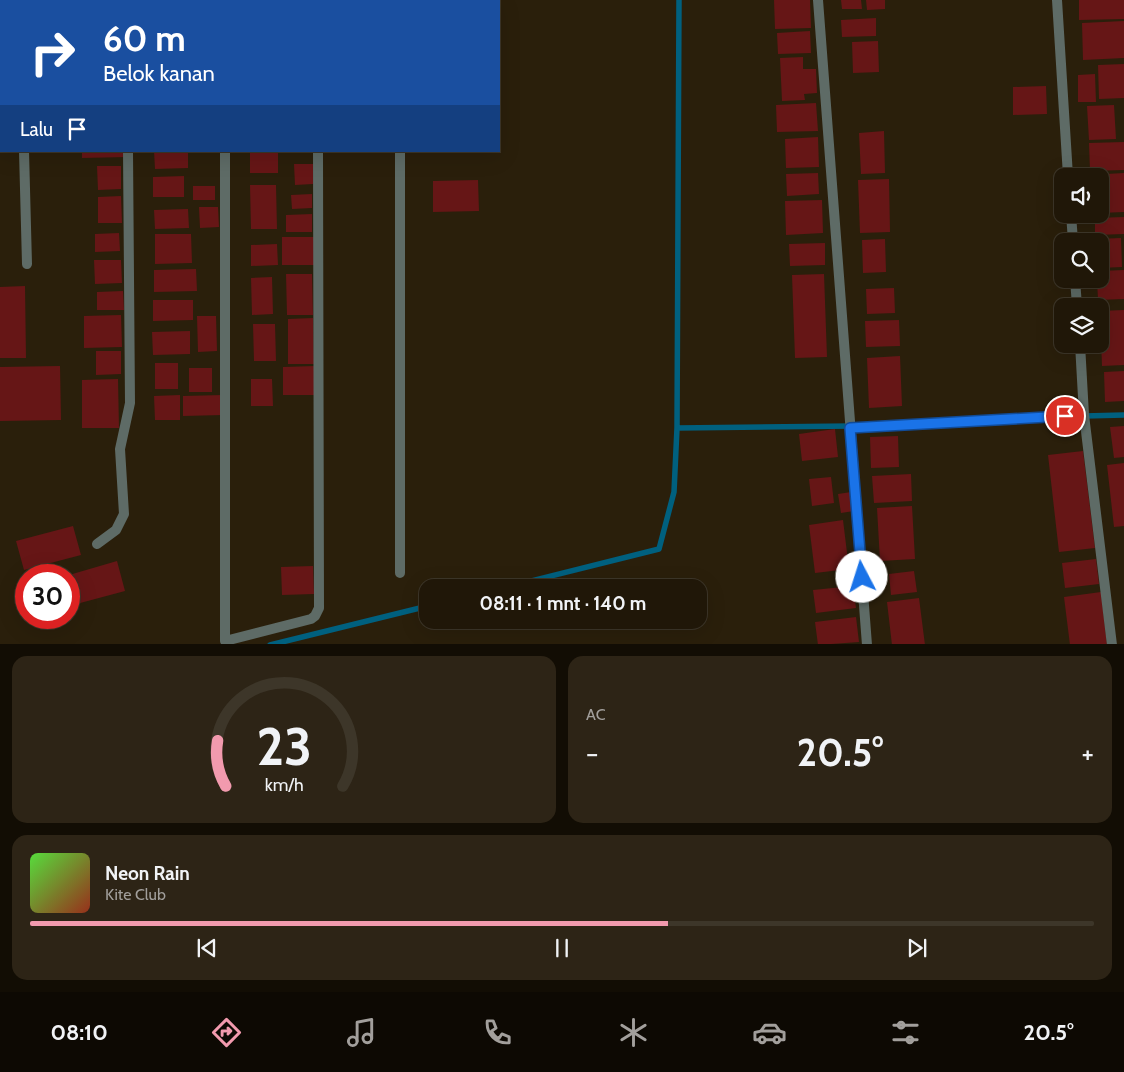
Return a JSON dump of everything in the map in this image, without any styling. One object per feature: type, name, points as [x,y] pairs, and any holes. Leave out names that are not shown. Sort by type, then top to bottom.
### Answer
[{"type":"street","points":[[818,0],[868,644]]},
{"type":"street","points":[[1057,0],[1068,168]]},
{"type":"street","points":[[24,152],[27,264]]},
{"type":"street","points":[[97,544],[116,530],[124,514],[120,449],[130,403],[128,152]]},
{"type":"street","points":[[225,152],[226,641],[311,619],[319,608],[318,152]]},
{"type":"street","points":[[400,152],[400,573]]},
{"type":"street","points":[[1081,353],[1084,415],[1112,644]]},
{"type":"street","points":[[850,428],[1084,415]]},
{"type":"building","points":[[774,0],[810,0],[811,28],[775,29]]},
{"type":"building","points":[[841,0],[861,0],[862,9],[842,9]]},
{"type":"building","points":[[866,0],[885,0],[885,9],[867,10]]},
{"type":"building","points":[[1079,0],[1124,0],[1124,19],[1079,20]]},
{"type":"building","points":[[876,18],[876,36],[842,37],[841,20]]},
{"type":"building","points":[[1124,21],[1124,58],[1083,60],[1082,23]]},
{"type":"building","points":[[810,31],[811,53],[778,54],[777,33]]},
{"type":"building","points":[[878,41],[879,72],[853,73],[852,42]]},
{"type":"building","points":[[803,57],[803,69],[816,69],[817,93],[804,94],[805,100],[782,101],[780,58]]},
{"type":"building","points":[[1124,64],[1124,98],[1099,99],[1098,65]]},
{"type":"building","points":[[1095,74],[1096,102],[1078,102],[1078,75]]},
{"type":"building","points":[[1046,86],[1047,114],[1013,115],[1013,87]]},
{"type":"building","points":[[816,103],[818,131],[777,132],[776,105]]},
{"type":"building","points":[[1114,105],[1116,139],[1089,140],[1087,106]]},
{"type":"building","points":[[884,131],[885,173],[861,174],[859,133]]},
{"type":"building","points":[[818,137],[819,167],[786,168],[785,139]]},
{"type":"building","points":[[1124,142],[1124,170],[1090,168],[1089,143]]},
{"type":"building","points":[[82,152],[127,152],[127,157],[82,158]]},
{"type":"building","points":[[154,152],[188,152],[188,168],[155,169]]},
{"type":"building","points":[[250,152],[278,152],[278,173],[250,173]]},
{"type":"building","points":[[294,164],[313,164],[313,184],[295,185]]},
{"type":"building","points":[[97,166],[121,166],[121,189],[98,190]]},
{"type":"building","points":[[818,173],[819,194],[787,196],[786,174]]},
{"type":"building","points":[[1124,173],[1124,212],[1109,213],[1109,174]]},
{"type":"building","points":[[184,176],[184,197],[153,197],[153,177]]},
{"type":"building","points":[[889,179],[890,232],[860,233],[858,180]]},
{"type":"building","points":[[478,180],[479,211],[433,212],[433,181]]},
{"type":"building","points":[[250,185],[276,185],[277,229],[251,229]]},
{"type":"building","points":[[193,186],[215,186],[215,200],[193,200]]},
{"type":"building","points":[[312,194],[312,208],[292,209],[291,195]]},
{"type":"building","points":[[121,196],[122,223],[98,223],[98,197]]},
{"type":"building","points":[[822,200],[823,233],[786,235],[785,201]]},
{"type":"building","points":[[199,207],[218,207],[219,227],[200,228]]},
{"type":"building","points":[[188,209],[189,228],[155,229],[154,210]]},
{"type":"building","points":[[312,214],[312,232],[286,232],[286,215]]},
{"type":"building","points":[[1124,217],[1124,234],[1095,233],[1095,223],[1109,223],[1109,218]]},
{"type":"building","points":[[119,233],[120,251],[95,252],[95,234]]},
{"type":"building","points":[[155,234],[191,234],[192,263],[155,264]]},
{"type":"building","points":[[282,237],[315,237],[315,265],[282,265]]},
{"type":"building","points":[[1109,238],[1121,238],[1122,267],[1109,268]]},
{"type":"building","points":[[885,239],[886,272],[863,273],[862,240]]},
{"type":"building","points":[[825,243],[825,265],[790,266],[789,244]]},
{"type":"building","points":[[277,244],[278,265],[251,266],[251,245]]},
{"type":"building","points":[[94,260],[121,260],[122,283],[95,284]]},
{"type":"building","points":[[196,269],[197,291],[154,292],[154,270]]},
{"type":"building","points":[[1124,270],[1124,299],[1098,298],[1097,288],[1109,288],[1109,271]]},
{"type":"building","points":[[286,274],[312,274],[313,315],[287,315]]},
{"type":"building","points":[[824,274],[827,357],[795,358],[792,275]]},
{"type":"building","points":[[272,277],[273,314],[252,315],[251,278]]},
{"type":"building","points":[[25,286],[26,358],[0,358],[0,287]]},
{"type":"building","points":[[894,288],[895,313],[867,314],[866,289]]},
{"type":"building","points":[[123,291],[124,310],[97,310],[97,292]]},
{"type":"building","points":[[153,300],[193,300],[193,320],[153,321]]},
{"type":"building","points":[[1124,310],[1124,365],[1102,366],[1102,353],[1109,353],[1109,311]]},
{"type":"building","points":[[121,315],[122,347],[84,348],[84,316]]},
{"type":"building","points":[[197,316],[216,316],[217,351],[198,352]]},
{"type":"building","points":[[313,318],[314,364],[288,364],[288,319]]},
{"type":"building","points":[[899,320],[900,346],[866,347],[865,321]]},
{"type":"building","points":[[253,324],[275,324],[276,361],[254,361]]},
{"type":"building","points":[[190,331],[190,354],[153,355],[152,332]]},
{"type":"building","points":[[96,351],[121,351],[121,374],[96,375]]},
{"type":"building","points":[[900,356],[902,406],[869,408],[867,358]]},
{"type":"building","points":[[155,363],[178,363],[178,389],[155,389]]},
{"type":"building","points":[[60,366],[61,420],[0,421],[0,367]]},
{"type":"building","points":[[315,366],[315,395],[283,395],[283,367]]},
{"type":"building","points":[[189,368],[212,368],[212,392],[189,392]]},
{"type":"building","points":[[1124,371],[1124,401],[1105,402],[1104,372]]},
{"type":"building","points":[[118,379],[119,428],[82,428],[82,380]]},
{"type":"building","points":[[251,379],[272,379],[273,406],[251,406]]},
{"type":"building","points":[[180,395],[180,420],[155,420],[154,396]]},
{"type":"building","points":[[223,395],[223,415],[183,416],[183,396]]},
{"type":"building","points":[[1124,426],[1124,457],[1114,458],[1110,427]]},
{"type":"building","points":[[835,429],[838,457],[802,461],[799,434]]},
{"type":"building","points":[[898,436],[899,467],[871,468],[870,437]]},
{"type":"building","points":[[1083,451],[1095,548],[1059,552],[1048,455]]},
{"type":"building","points":[[1124,463],[1124,526],[1114,527],[1107,465]]},
{"type":"building","points":[[911,474],[912,501],[874,503],[872,476]]},
{"type":"building","points":[[831,477],[834,503],[812,506],[809,479]]},
{"type":"building","points":[[851,492],[854,511],[841,513],[838,494]]},
{"type":"building","points":[[912,506],[915,559],[880,561],[877,508]]},
{"type":"building","points":[[843,520],[849,569],[815,573],[809,525]]},
{"type":"building","points":[[73,526],[81,555],[47,564],[22,564],[16,541]]},
{"type":"building","points":[[1096,559],[1099,584],[1065,588],[1062,563]]},
{"type":"building","points":[[117,561],[125,591],[80,603],[80,572]]},
{"type":"building","points":[[313,566],[314,594],[282,595],[281,567]]},
{"type":"building","points":[[914,571],[917,592],[891,595],[889,574]]},
{"type":"building","points":[[853,586],[856,608],[816,613],[813,590]]},
{"type":"building","points":[[1101,592],[1107,644],[1070,644],[1064,597]]},
{"type":"building","points":[[919,598],[925,644],[892,644],[887,602]]},
{"type":"building","points":[[856,617],[859,642],[818,644],[815,622]]},
{"type":"waterway","points":[[679,0],[677,428],[852,426]]},
{"type":"waterway","points":[[1084,416],[1124,415]]},
{"type":"waterway","points":[[539,579],[659,549],[674,492],[677,428]]},
{"type":"waterway","points":[[274,644],[419,608]]},
{"type":"route","points":[[862,577],[850,428],[1065,416]]}]
